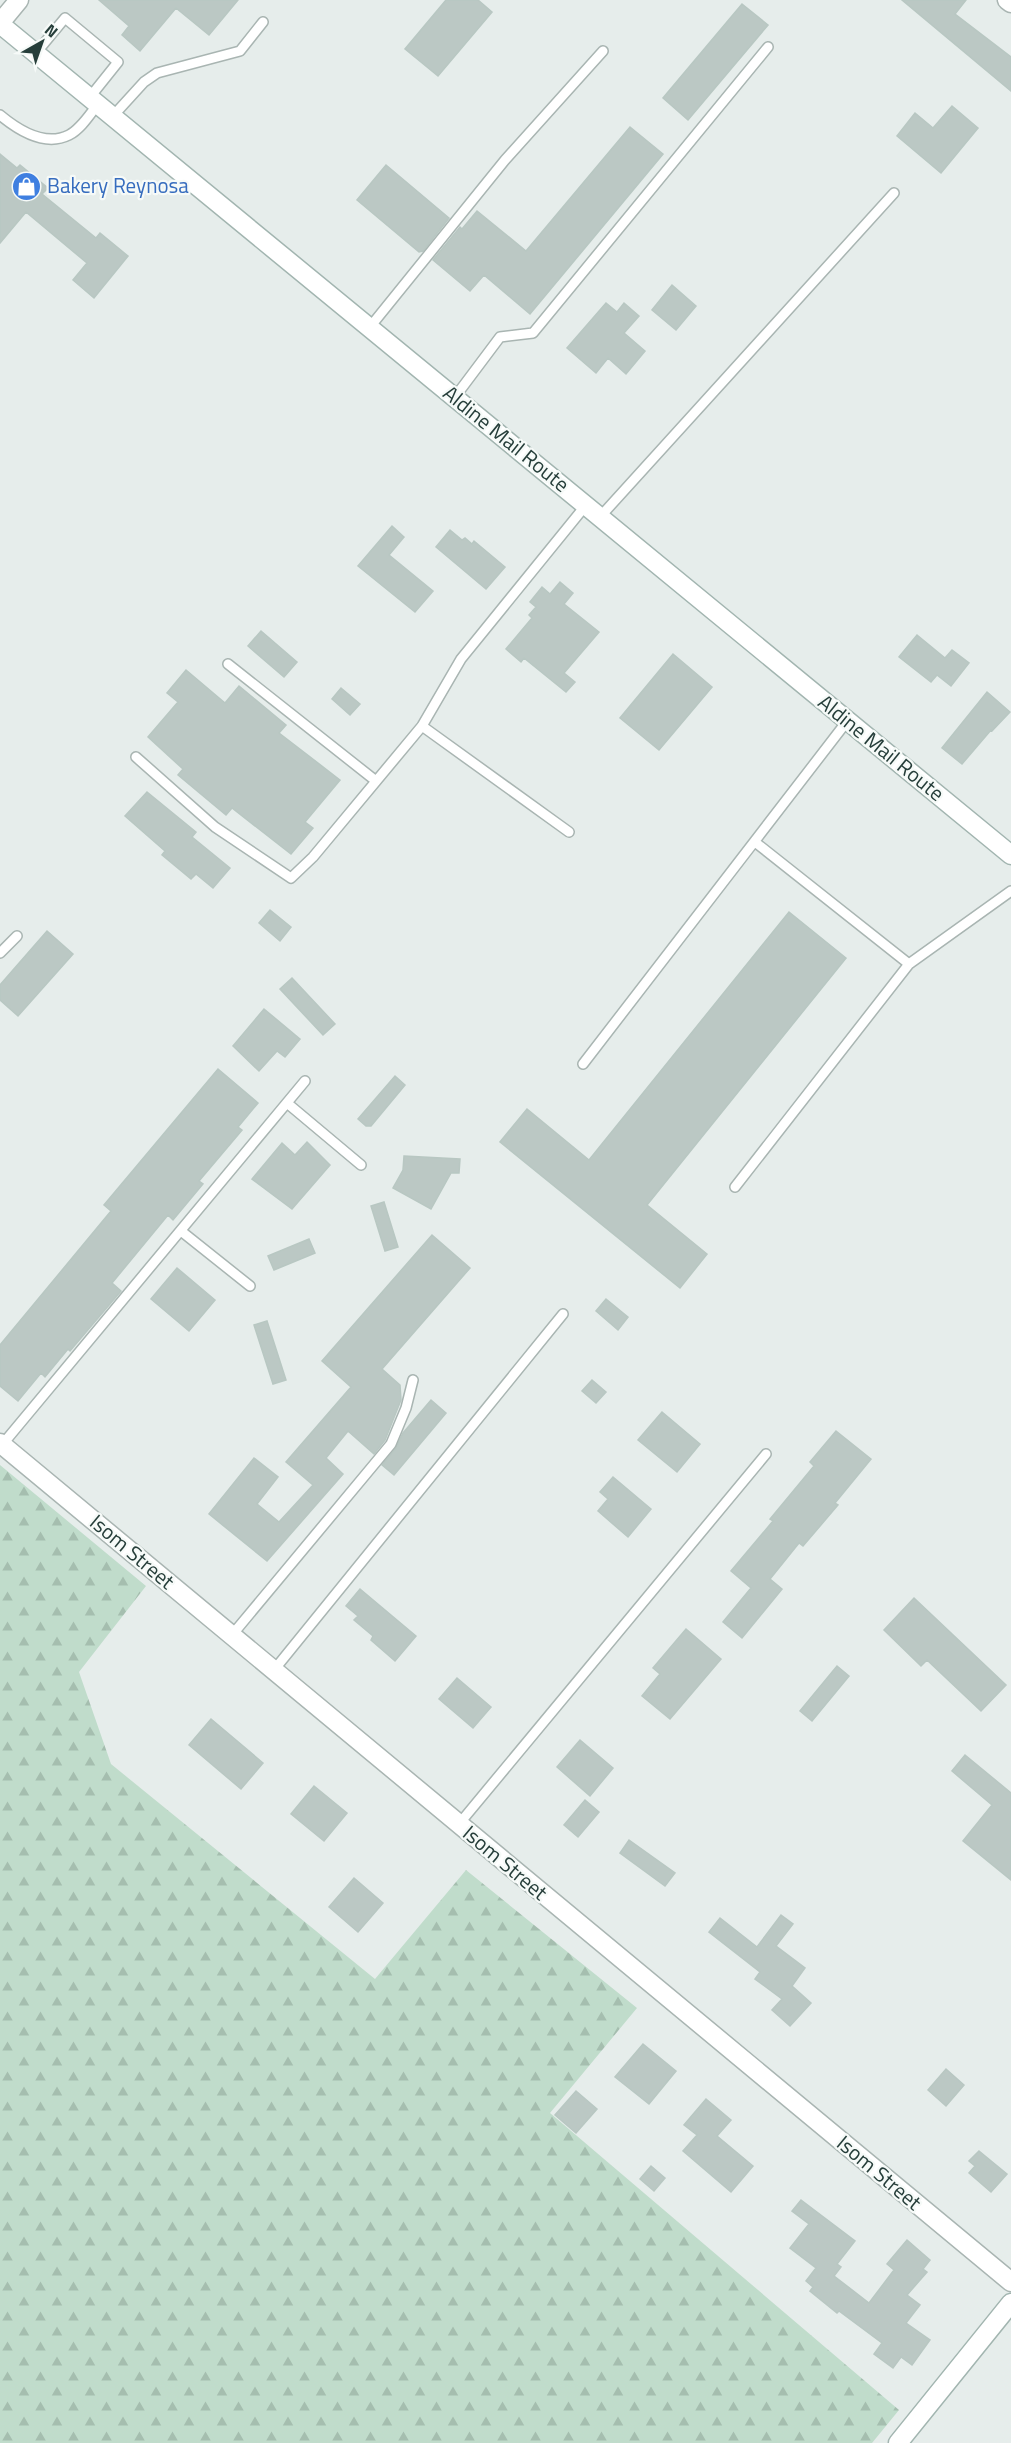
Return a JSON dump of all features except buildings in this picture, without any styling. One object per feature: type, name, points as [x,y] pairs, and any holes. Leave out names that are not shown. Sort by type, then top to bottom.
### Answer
[{"type":"main road","points":[[0,23],[19,0]]},
{"type":"main road","points":[[1007,0],[1011,3]]},
{"type":"main road","name":"Aldine Mail Route","points":[[0,23],[1011,855]]},
{"type":"main road","name":"Isom Street","points":[[1,1444],[1011,2282]]},
{"type":"main road","points":[[904,2441],[1011,2303]]},
{"type":"lane","points":[[0,115],[24,131],[42,138],[54,139],[70,135],[118,62],[65,18],[36,53]]},
{"type":"lane","points":[[113,116],[144,82],[157,73],[240,51],[263,22]]},
{"type":"lane","points":[[455,398],[500,337],[533,333],[768,47]]},
{"type":"lane","points":[[370,327],[505,160],[603,51]]},
{"type":"lane","points":[[600,517],[894,193]]},
{"type":"lane","points":[[136,757],[215,826],[291,878],[314,857],[422,726],[461,660],[586,505]]},
{"type":"lane","points":[[228,664],[376,782]]},
{"type":"lane","points":[[583,1064],[848,720]]},
{"type":"lane","points":[[422,726],[568,832]]},
{"type":"lane","points":[[755,842],[909,964]]},
{"type":"lane","points":[[735,1187],[909,964],[1011,891]]},
{"type":"lane","points":[[0,953],[17,936]]},
{"type":"lane","points":[[1,1444],[305,1082]]},
{"type":"lane","points":[[287,1103],[361,1166]]},
{"type":"lane","points":[[181,1231],[250,1286]]},
{"type":"lane","points":[[274,1670],[563,1314]]},
{"type":"lane","points":[[232,1635],[391,1444],[406,1408],[413,1380]]},
{"type":"lane","points":[[459,1824],[766,1454]]},
{"type":"green space","points":[[0,1465],[146,1586],[79,1672],[111,1764],[375,1979],[466,1870],[637,2008],[550,2113],[899,2410],[872,2443],[0,2443]]},
{"type":"place","name":"Bakery Reynosa","points":[[26,186]]}]
